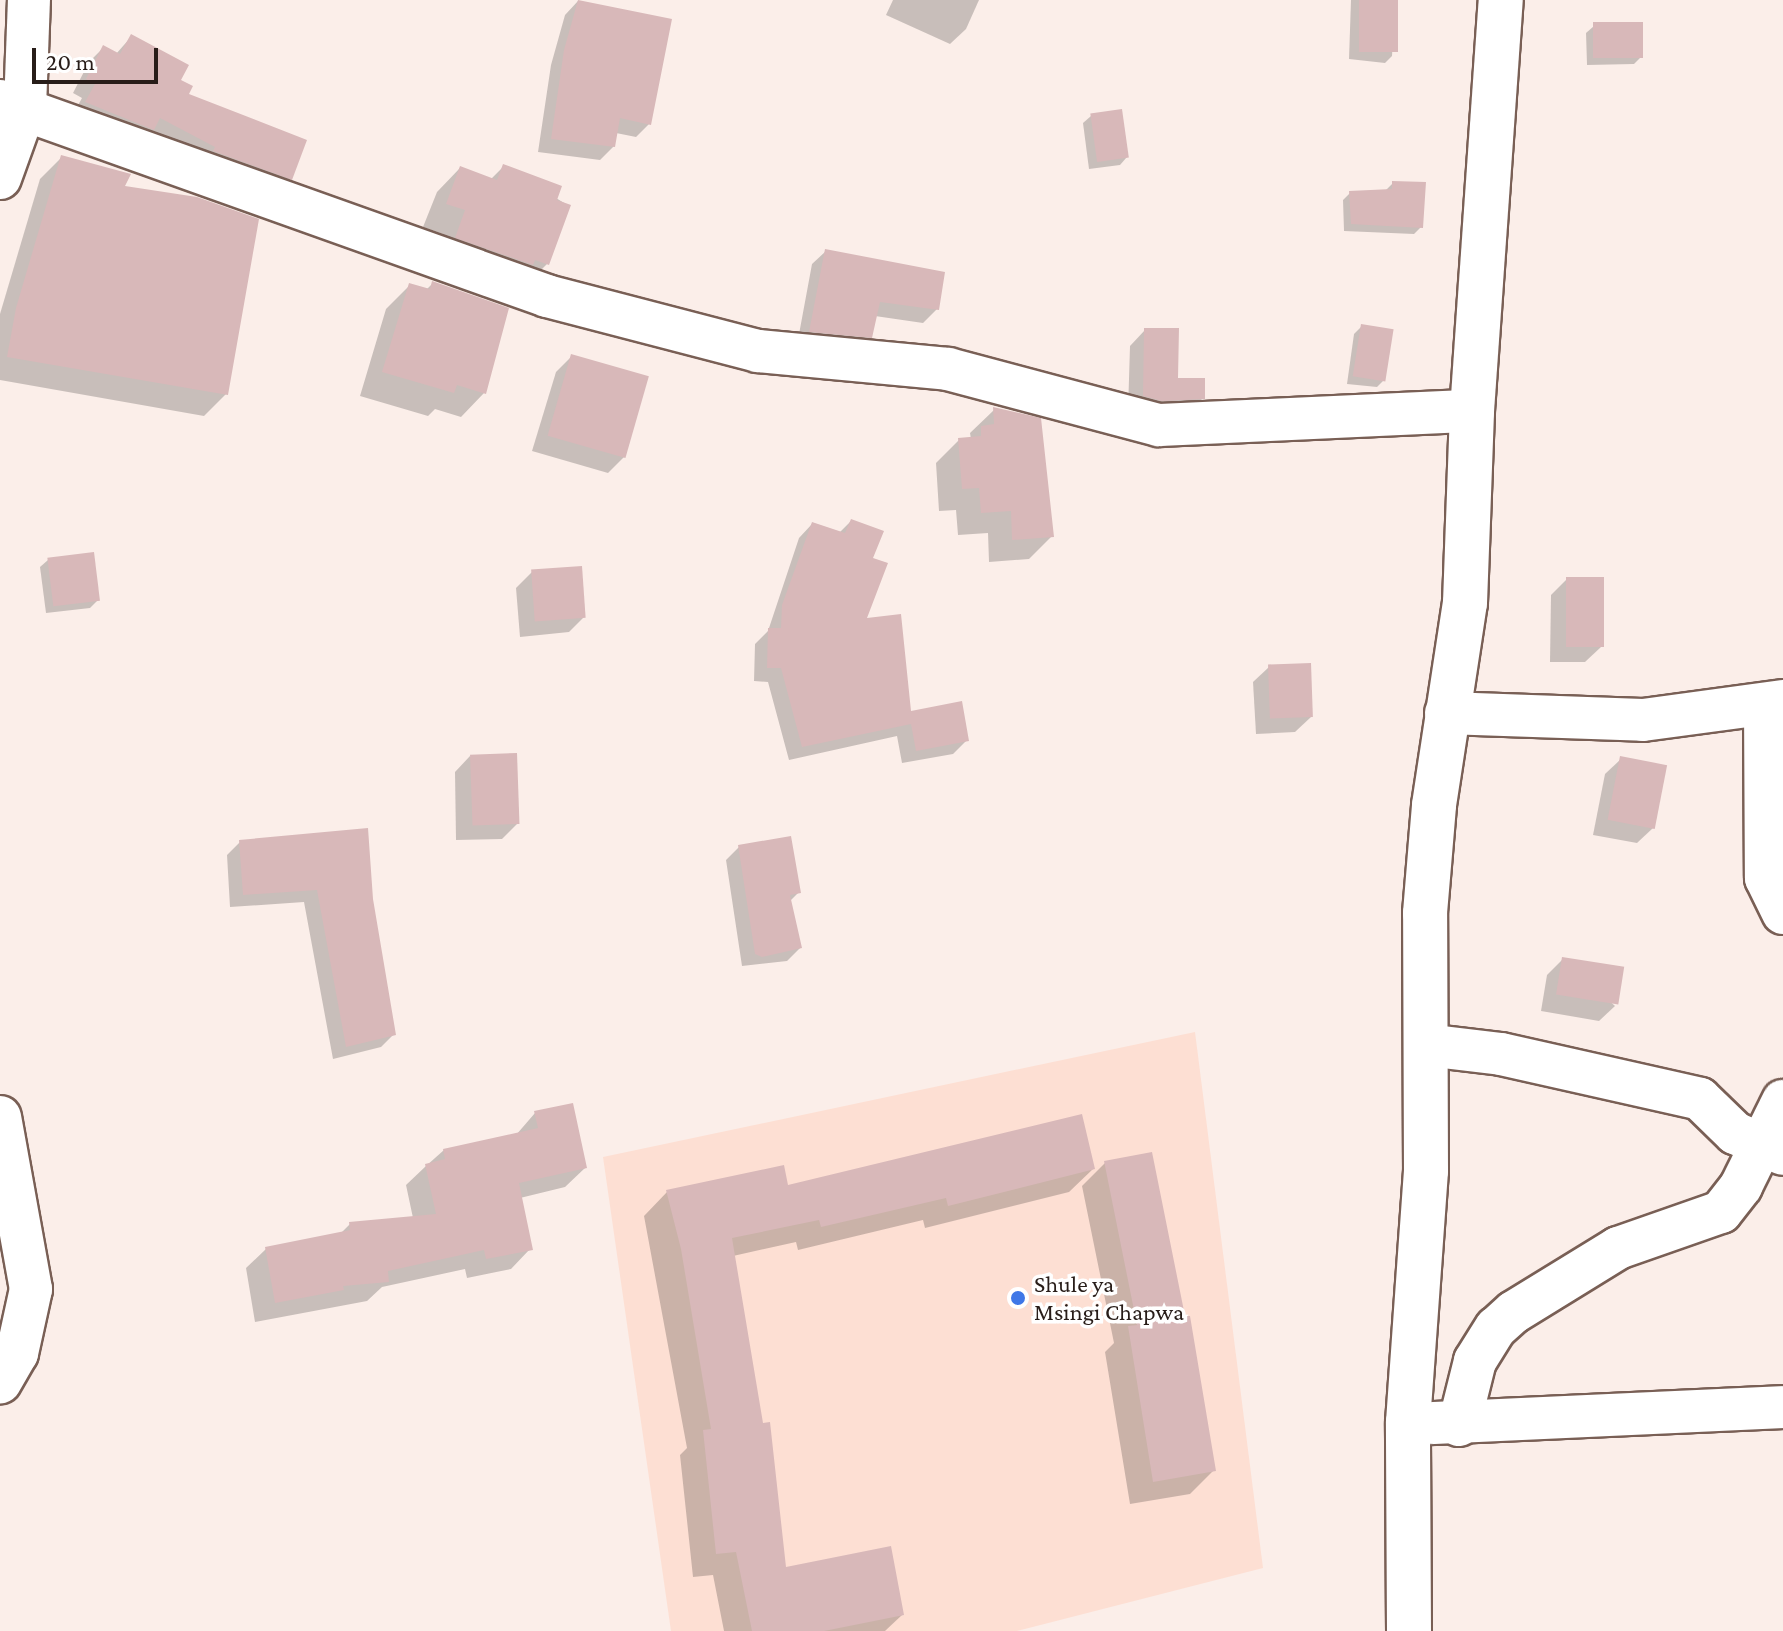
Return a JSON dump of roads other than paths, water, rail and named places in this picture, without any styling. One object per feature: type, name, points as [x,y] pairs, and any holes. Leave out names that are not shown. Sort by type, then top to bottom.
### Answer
[{"type":"street","points":[[0,178],[29,0]]},
{"type":"street","points":[[1409,1631],[1408,1422],[1426,1171],[1425,913],[1446,713],[1465,603],[1472,411],[1501,0]]},
{"type":"street","points":[[12,104],[547,296],[758,351],[948,369],[1159,425],[1472,411]]},
{"type":"street","points":[[1446,713],[1643,720],[1774,702],[1766,878],[1783,913]]},
{"type":"street","points":[[1426,1045],[1501,1054],[1700,1099],[1770,1151]]},
{"type":"street","points":[[1459,1425],[1475,1361],[1484,1342],[1514,1312],[1618,1248],[1721,1212],[1770,1151],[1783,1101]]},
{"type":"street","points":[[0,1117],[31,1289],[17,1353],[0,1383]]},
{"type":"street","points":[[1408,1422],[1459,1425],[1783,1407]]},
{"type":"place","name":"Shule ya Msingi Chapwa","points":[[1018,1298]]}]
